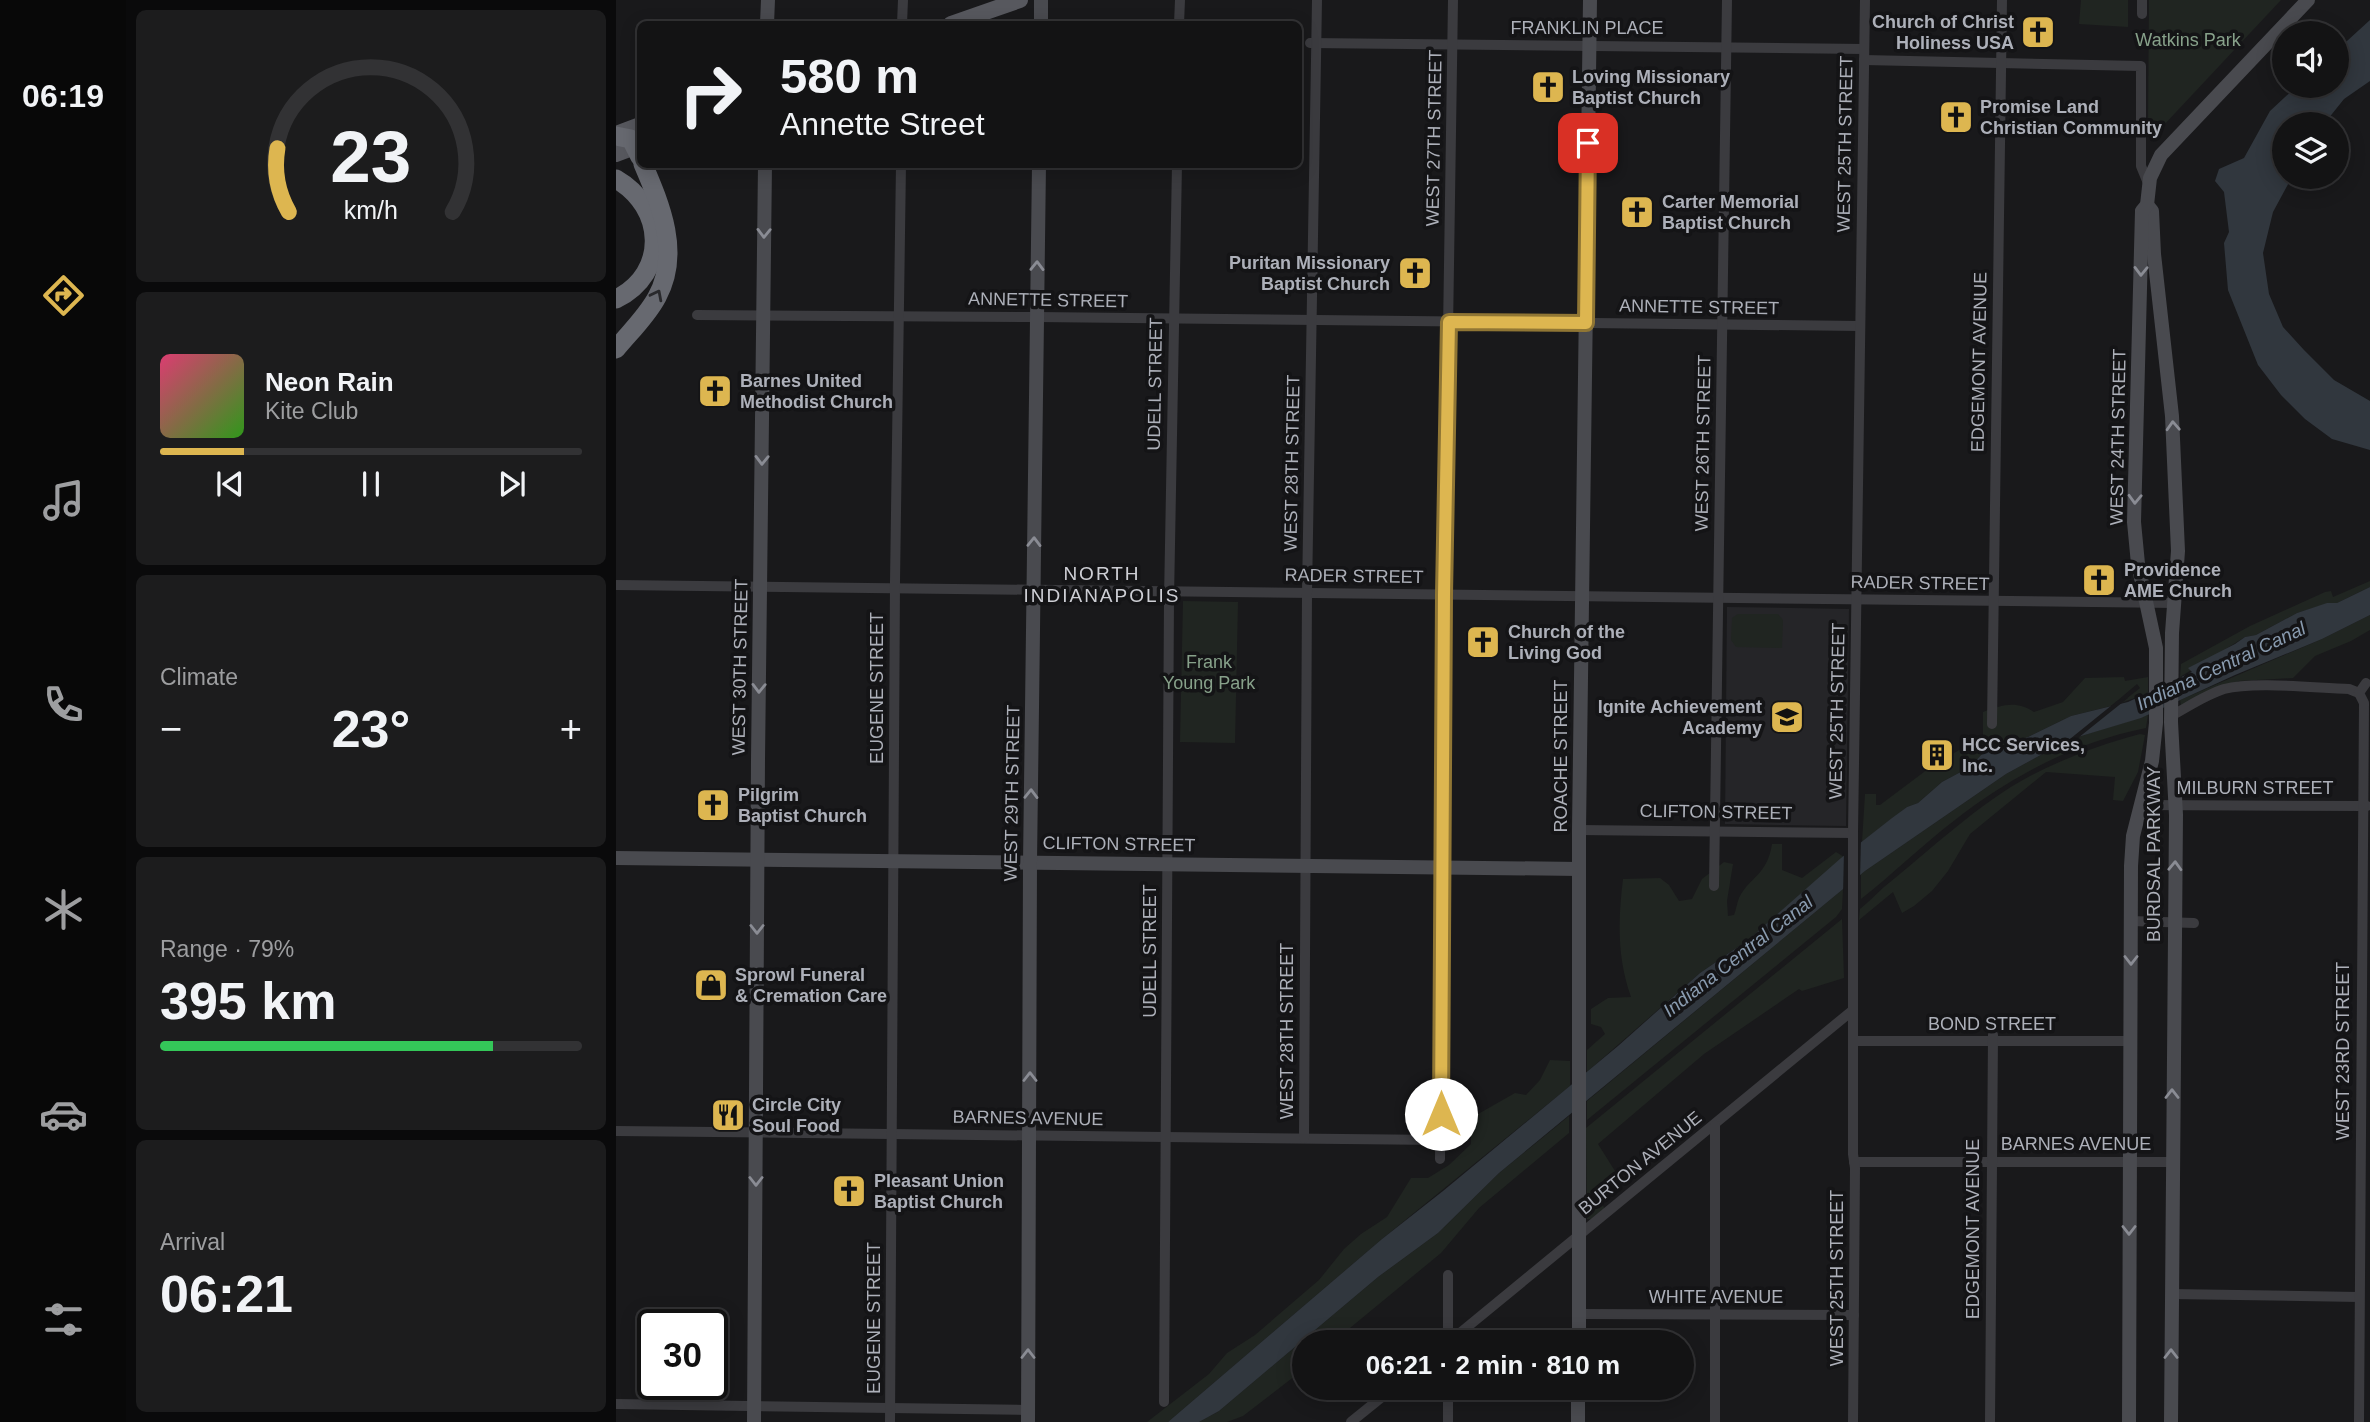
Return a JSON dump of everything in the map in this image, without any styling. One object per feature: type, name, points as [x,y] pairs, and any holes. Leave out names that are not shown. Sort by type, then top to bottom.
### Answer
[{"type":"highway","points":[[616,135],[631,139],[637,148]]},
{"type":"highway","points":[[616,349],[651,307],[659,294],[666,272],[667,233],[646,168]]},
{"type":"highway","points":[[656,193],[656,178],[660,168]]},
{"type":"highway","points":[[616,179],[633,190],[645,204],[653,223],[654,235],[653,256],[644,275],[633,288],[616,299]]},
{"type":"main road","points":[[960,21],[1020,0]]},
{"type":"main road","points":[[616,135],[637,126]]},
{"type":"main road","points":[[616,153],[637,153]]},
{"type":"street","points":[[767,21],[768,0]]},
{"type":"street","points":[[902,21],[903,0]]},
{"type":"street","points":[[1041,0],[1041,21]]},
{"type":"street","points":[[1180,0],[1180,21]]},
{"type":"street","name":"WEST 28TH STREET","points":[[1304,1138],[1313,43],[1317,0]]},
{"type":"street","name":"WEST 27TH STREET","points":[[1440,1159],[1444,595],[1453,0]]},
{"type":"street","name":"ROACHE STREET","points":[[1578,1330],[1581,596],[1590,0]]},
{"type":"street","name":"WEST 26TH STREET","points":[[1714,886],[1727,0]]},
{"type":"street","name":"WEST 25TH STREET","points":[[1853,1422],[1853,836],[1864,0]]},
{"type":"street","name":"EDGEMONT AVENUE","points":[[1992,724],[2002,0]]},
{"type":"street","points":[[2142,0],[2142,14]]},
{"type":"street","points":[[2147,205],[2148,183],[2161,155],[2308,0]]},
{"type":"street","name":"FRANKLIN PLACE","points":[[1313,43],[1727,48],[2002,63],[2141,66],[2141,166],[2148,183]]},
{"type":"street","name":"WEST 30TH STREET","points":[[754,1422],[765,168]]},
{"type":"street","name":"EUGENE STREET","points":[[890,1422],[895,588],[901,168]]},
{"type":"street","name":"WEST 29TH STREET","points":[[1028,1416],[1030,863],[1039,168]]},
{"type":"street","name":"UDELL STREET","points":[[1164,1402],[1170,592],[1177,168]]},
{"type":"street","name":"WEST 24TH STREET","points":[[2147,205],[2141,211],[2134,522],[2138,564],[2154,638],[2157,672]]},
{"type":"street","name":"BURDSAL PARKWAY","points":[[2147,205],[2152,211],[2154,254],[2172,416],[2178,551],[2171,665],[2176,806],[2171,1422]]},
{"type":"street","name":"ANNETTE STREET","points":[[697,316],[831,315],[1860,327]]},
{"type":"street","name":"RADER STREET","points":[[616,585],[2175,603]]},
{"type":"street","name":"BURDSAL PARKWAY","points":[[2129,1422],[2131,855],[2140,805],[2152,761],[2157,672]]},
{"type":"street","points":[[2171,712],[2232,687],[2348,689],[2359,693],[2366,683]]},
{"type":"street","name":"WEST 23RD STREET","points":[[2359,693],[2364,703],[2366,806],[2359,1422]]},
{"type":"street","name":"MILBURN STREET","points":[[2140,805],[2366,806]]},
{"type":"street","name":"CLIFTON STREET","points":[[1579,830],[1853,836]]},
{"type":"street","name":"CLIFTON STREET","points":[[616,858],[1580,869]]},
{"type":"street","points":[[2131,921],[2194,923]]},
{"type":"street","name":"BURTON AVENUE","points":[[1463,1330],[1853,1010]]},
{"type":"street","name":"EDGEMONT AVENUE","points":[[1990,1422],[1993,1039]]},
{"type":"street","name":"BOND STREET","points":[[1853,1041],[2131,1041]]},
{"type":"street","points":[[1715,1125],[1715,1422]]},
{"type":"street","name":"BARNES AVENUE","points":[[616,1131],[1441,1140]]},
{"type":"street","name":"BARNES AVENUE","points":[[1854,1161],[2172,1162]]},
{"type":"street","points":[[1448,1275],[1448,1330]]},
{"type":"street","points":[[2171,1294],[2359,1297]]},
{"type":"street","name":"WHITE AVENUE","points":[[1579,1314],[1854,1315]]},
{"type":"street","points":[[1351,1422],[1378,1400]]},
{"type":"street","points":[[1448,1400],[1448,1422]]},
{"type":"street","points":[[1578,1400],[1578,1422]]},
{"type":"street","points":[[616,1404],[891,1408],[1028,1416]]},
{"type":"shaded area","name":"Ignite Achievement Academy","points":[[1727,607],[1849,609],[1846,826],[1725,824]]},
{"type":"green space","points":[[2081,0],[2128,0],[2128,27],[2079,24]]},
{"type":"green space","name":"Watkins Park","points":[[2149,0],[2281,0],[2162,127],[2148,128]]},
{"type":"green space","points":[[2370,581],[2370,587],[2337,603],[2297,613],[2256,635],[2245,637],[2180,677],[2181,664],[2250,626],[2325,592],[2331,591],[2333,597]]},
{"type":"green space","name":"Frank Young Park","points":[[1183,601],[1238,602],[1235,743],[1180,742]]},
{"type":"green space","points":[[1738,614],[1778,614],[1783,620],[1782,648],[1736,647],[1731,640],[1732,618]]},
{"type":"green space","points":[[2370,615],[2370,630],[2315,656],[2293,678],[2239,681],[2181,706],[2180,700],[2322,639]]},
{"type":"green space","points":[[2124,677],[2125,681],[2148,677],[2148,693],[2121,703],[2140,688],[2137,684],[2111,706],[2071,716],[2028,737],[1982,754],[1970,767],[1942,782],[1918,803],[1907,807],[1862,842],[1865,794],[1876,794],[1876,805],[1880,805],[1932,766],[1983,736],[1983,712],[1996,707],[2015,705],[2034,712],[2063,702],[2085,678]]},
{"type":"green space","points":[[2148,715],[2146,728],[2094,742],[2045,763],[1999,789],[1943,830],[1861,899],[1861,874],[2006,774],[2068,740],[2068,746],[2081,736]]},
{"type":"green space","points":[[2140,734],[2145,735],[2138,772],[2123,801],[2113,800],[2115,777],[2046,772],[1970,834],[1948,871],[1932,891],[1914,906],[1902,913],[1893,892],[1859,920],[1860,909],[1884,887],[1992,799],[2030,776],[2070,757]]},
{"type":"green space","points":[[1772,844],[1782,844],[1782,870],[1802,878],[1836,852],[1844,857],[1748,940],[1700,973],[1587,1072],[1587,1050],[1605,1034],[1601,1027],[1591,1024],[1591,1009],[1608,998],[1631,997],[1623,968],[1620,939],[1623,879],[1660,878],[1669,885],[1679,901],[1692,899],[1702,879],[1724,862],[1733,864],[1727,901],[1728,916],[1734,915],[1743,891],[1766,863]]},
{"type":"green space","points":[[1843,889],[1842,909],[1836,917],[1587,1120],[1587,1101]]},
{"type":"green space","points":[[1842,919],[1844,978],[1802,991],[1799,989],[1704,1054],[1598,1144],[1615,1171],[1602,1204],[1605,1209],[1593,1219],[1587,1219],[1586,1128]]},
{"type":"green space","points":[[1550,1060],[1570,1061],[1570,1086],[1382,1239],[1168,1422],[1147,1422],[1209,1374],[1227,1353],[1255,1335],[1319,1280],[1344,1249],[1387,1217],[1411,1178],[1428,1178],[1449,1165],[1471,1144],[1471,1118],[1515,1093],[1526,1095],[1540,1080]]},
{"type":"green space","points":[[1569,1116],[1569,1133],[1479,1208],[1441,1253],[1348,1330],[1315,1330],[1378,1277],[1438,1233],[1499,1173]]},
{"type":"green space","points":[[1292,1349],[1292,1378],[1243,1416],[1227,1422],[1199,1422],[1219,1411]]},
{"type":"water","points":[[2370,20],[2370,81],[2349,96],[2349,39]]},
{"type":"water","points":[[2284,98],[2345,98],[2334,112],[2272,112],[2272,189],[2285,189],[2273,212],[2263,253],[2269,294],[2283,327],[2334,380],[2370,401],[2370,450],[2332,439],[2305,419],[2281,395],[2258,365],[2228,290],[2224,243],[2229,232],[2224,192],[2215,181],[2219,169],[2244,158],[2270,111]]},
{"type":"water","name":"Indiana Central Canal","points":[[2370,587],[2370,615],[2322,639],[2141,718],[2068,740],[2006,774],[1865,871],[1499,1173],[1438,1233],[1378,1277],[1315,1330],[1292,1330],[1292,1349],[1219,1411],[1199,1422],[1168,1422],[1382,1239],[1618,1046],[1700,973],[1748,940],[1841,858],[1907,807],[1918,803],[1942,782],[1970,767],[1982,754],[2028,737],[2071,716],[2128,702],[2192,672],[2188,668],[2245,637],[2256,635],[2297,613],[2327,603],[2337,603]]},
{"type":"pier","points":[[2128,698],[2073,742],[2067,745],[2065,743],[2117,701]]},
{"type":"pier","points":[[1861,838],[1860,880],[1843,894],[1844,852]]},
{"type":"place","name":"Church of Christ Holiness USA","points":[[2038,32]]},
{"type":"place","name":"Loving Missionary Baptist Church","points":[[1548,87]]},
{"type":"place","name":"Promise Land Christian Community","points":[[1956,117]]},
{"type":"place","name":"Carter Memorial Baptist Church","points":[[1637,212]]},
{"type":"place","name":"Puritan Missionary Baptist Church","points":[[1415,273]]},
{"type":"place","name":"Barnes United Methodist Church","points":[[715,391]]},
{"type":"place","name":"Providence AME Church","points":[[2099,580]]},
{"type":"place","name":"Church of the Living God","points":[[1483,642]]},
{"type":"place","name":"Ignite Achievement Academy","points":[[1787,717]]},
{"type":"place","name":"HCC Services, Inc.","points":[[1937,755]]},
{"type":"place","name":"Pilgrim Baptist Church","points":[[713,805]]},
{"type":"place","name":"Sprowl Funeral & Cremation Care","points":[[711,985]]},
{"type":"place","name":"Circle City Soul Food","points":[[728,1115]]},
{"type":"place","name":"Pleasant Union Baptist Church","points":[[849,1191]]},
{"type":"district","name":"NORTH INDIANAPOLIS","points":[[1102,584]]},
{"type":"route","points":[[1441,1114],[1444,595],[1449,322],[1586,323],[1588,143]]}]
